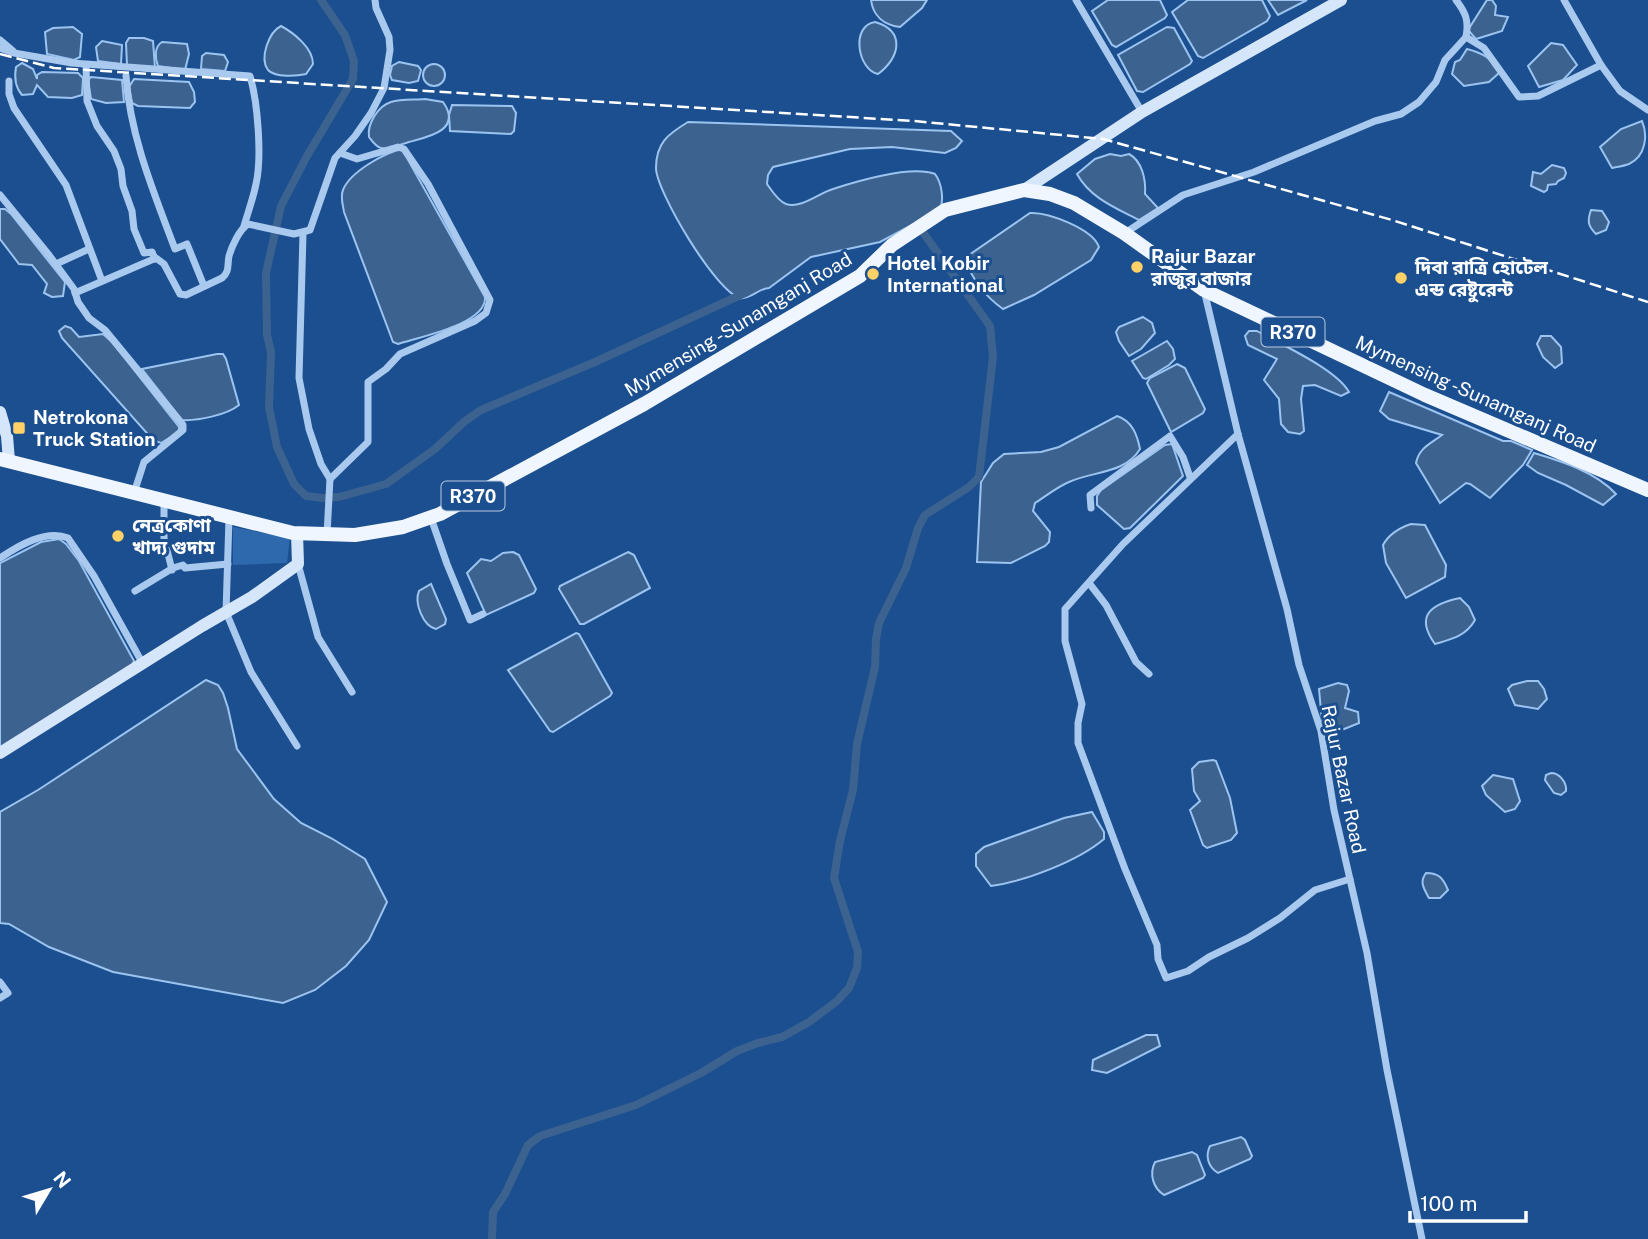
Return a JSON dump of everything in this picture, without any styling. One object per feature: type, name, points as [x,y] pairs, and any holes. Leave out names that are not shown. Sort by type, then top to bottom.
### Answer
[{"type":"main road","name":"Mymensing -Sunamganj Road","points":[[5,460],[164,502],[297,533],[327,535],[403,527],[431,517],[644,404],[860,276],[892,245],[945,210],[1024,190],[1050,194],[1074,203],[1124,233],[1204,290],[1425,396],[1648,490]]},
{"type":"street","points":[[246,225],[294,234],[303,234],[310,230],[332,164],[371,113],[384,88],[390,50],[389,37],[375,0]]},
{"type":"street","points":[[1076,0],[1142,112]]},
{"type":"street","points":[[1024,190],[1142,112],[1341,0]]},
{"type":"street","points":[[1124,233],[1183,195],[1254,172],[1375,121],[1401,114],[1419,102],[1436,82],[1445,60],[1466,37],[1468,24],[1465,12],[1456,0]]},
{"type":"street","points":[[1564,0],[1601,65],[1620,91],[1648,110]]},
{"type":"street","points":[[1466,37],[1484,48],[1519,97],[1538,96],[1601,65]]},
{"type":"street","points":[[0,40],[14,53]]},
{"type":"street","points":[[0,48],[14,53],[86,65],[250,76],[257,106],[257,183],[246,225],[240,231],[229,256],[227,274],[186,295],[180,294],[162,261],[156,259],[75,293]]},
{"type":"street","points":[[86,65],[85,87],[91,113],[121,169],[123,186],[139,241],[145,253],[152,252],[156,259]]},
{"type":"street","points":[[126,76],[128,106],[142,156],[175,249],[187,244],[204,286]]},
{"type":"street","points":[[9,81],[9,94],[14,108],[66,185],[102,281]]},
{"type":"street","points":[[330,479],[368,442],[368,382],[400,354],[475,321],[486,313],[490,300],[428,184],[402,148],[357,159],[340,153]]},
{"type":"street","points":[[0,195],[56,264],[89,317],[105,330],[183,425],[183,430],[175,438],[144,462],[134,494]]},
{"type":"street","points":[[303,234],[299,378],[309,429],[321,464],[330,479],[327,535]]},
{"type":"street","points":[[56,264],[89,249]]},
{"type":"street","name":"Rajur Bazar Road","points":[[1204,290],[1238,434],[1287,609],[1299,665],[1321,731],[1334,810],[1367,953],[1387,1070],[1422,1239]]},
{"type":"street","points":[[0,412],[7,436],[5,460]]},
{"type":"street","points":[[1238,434],[1190,477],[1123,544],[1065,609],[1065,641],[1082,704],[1078,743],[1125,869],[1157,945],[1158,959],[1166,978],[1188,971],[1209,957],[1248,938],[1280,918],[1315,890],[1350,878]]},
{"type":"street","points":[[1091,508],[1090,495],[1170,436],[1190,477]]},
{"type":"street","points":[[164,502],[164,538],[172,570]]},
{"type":"street","points":[[431,517],[446,564],[470,620],[483,614]]},
{"type":"street","points":[[229,518],[226,612],[251,672],[298,746]]},
{"type":"street","points":[[297,533],[298,564],[318,637],[352,692]]},
{"type":"street","points":[[0,558],[33,540],[49,535],[68,538],[90,568],[143,664]]},
{"type":"street","points":[[135,591],[183,565],[185,568],[228,564]]},
{"type":"street","points":[[0,753],[298,564]]},
{"type":"street","points":[[1089,583],[1106,605],[1136,662],[1149,674]]},
{"type":"street","points":[[0,982],[8,993],[0,998]]},
{"type":"shaded area","points":[[871,0],[927,0],[922,8],[900,27],[880,19]]},
{"type":"shaded area","points":[[1108,0],[1160,0],[1167,15],[1116,47],[1112,45],[1092,11]]},
{"type":"shaded area","points":[[1188,0],[1262,0],[1270,16],[1267,21],[1203,58],[1198,56],[1172,12]]},
{"type":"shaded area","points":[[1268,0],[1307,0],[1278,15]]},
{"type":"shaded area","points":[[1487,0],[1492,0],[1496,6],[1495,15],[1508,17],[1502,31],[1476,39],[1468,30]]},
{"type":"shaded area","points":[[875,22],[892,32],[896,45],[891,60],[878,74],[866,65],[860,48],[862,31]]},
{"type":"shaded area","points":[[281,26],[297,37],[310,52],[313,64],[306,74],[292,76],[271,73],[265,65],[267,46]]},
{"type":"shaded area","points":[[73,27],[82,34],[80,57],[74,60],[47,54],[45,32],[53,28]]},
{"type":"shaded area","points":[[1167,27],[1174,28],[1192,61],[1143,92],[1137,91],[1118,55]]},
{"type":"shaded area","points":[[129,38],[153,41],[155,68],[127,65],[126,43]]},
{"type":"shaded area","points":[[102,41],[122,45],[121,64],[98,61],[96,47]]},
{"type":"shaded area","points":[[162,42],[187,44],[189,54],[185,70],[158,66],[156,53]]},
{"type":"shaded area","points":[[1551,43],[1563,45],[1577,65],[1563,80],[1539,87],[1528,66]]},
{"type":"shaded area","points":[[1467,49],[1486,57],[1500,72],[1489,82],[1464,86],[1452,74],[1455,62],[1460,60]]},
{"type":"shaded area","points":[[206,53],[224,55],[228,62],[225,71],[201,69],[202,56]]},
{"type":"shaded area","points":[[399,62],[418,66],[421,70],[418,81],[409,83],[392,80],[392,66]]},
{"type":"shaded area","points":[[22,63],[33,69],[37,79],[37,75],[42,72],[78,73],[83,78],[82,95],[72,98],[48,97],[37,85],[33,94],[22,95],[16,86],[15,75],[16,67]]},
{"type":"shaded area","points":[[434,64],[442,67],[445,75],[442,83],[434,86],[426,83],[423,75],[426,67]]},
{"type":"shaded area","points":[[91,77],[122,80],[124,102],[106,103],[91,99],[88,80]]},
{"type":"shaded area","points":[[134,79],[189,82],[195,102],[190,108],[138,106],[132,103],[129,87]]},
{"type":"shaded area","points":[[425,99],[443,102],[448,112],[449,119],[441,131],[388,148],[377,146],[369,137],[372,121],[386,104],[399,100]]},
{"type":"shaded area","points":[[452,105],[512,106],[516,113],[514,131],[511,134],[450,131],[449,115]]},
{"type":"shaded area","points":[[1642,121],[1645,139],[1639,156],[1629,164],[1612,168],[1600,147],[1621,129]]},
{"type":"shaded area","points":[[688,122],[951,131],[962,141],[956,148],[945,153],[892,147],[850,149],[773,167],[767,184],[786,204],[804,203],[833,189],[870,178],[912,171],[935,174],[941,187],[941,206],[940,210],[880,242],[811,257],[769,288],[740,298],[730,292],[703,260],[676,218],[659,180],[657,159],[664,140]]},
{"type":"shaded area","points":[[402,149],[485,297],[483,306],[464,322],[398,344],[393,342],[344,212],[342,195],[347,183],[360,170],[377,159]]},
{"type":"shaded area","points":[[1110,154],[1129,154],[1137,161],[1144,177],[1145,194],[1158,208],[1139,220],[1104,202],[1089,190],[1077,174],[1095,159]]},
{"type":"shaded area","points":[[1552,165],[1564,168],[1564,178],[1556,184],[1548,185],[1544,192],[1531,186],[1533,172],[1541,174]]},
{"type":"shaded area","points":[[0,209],[11,214],[65,282],[63,296],[52,297],[44,293],[47,284],[32,265],[19,264],[0,239]]},
{"type":"shaded area","points":[[1591,210],[1602,211],[1609,222],[1606,230],[1596,234],[1591,228]]},
{"type":"shaded area","points":[[1030,213],[1048,215],[1069,223],[1088,234],[1099,247],[1091,260],[1034,295],[1003,309],[980,287],[966,259]]},
{"type":"shaded area","points":[[1143,317],[1152,323],[1155,333],[1141,349],[1129,356],[1116,332],[1119,327]]},
{"type":"shaded area","points":[[65,326],[71,328],[79,337],[103,334],[112,342],[179,427],[179,432],[161,443],[153,440],[62,338],[59,331]]},
{"type":"shaded area","points":[[1249,331],[1257,331],[1308,358],[1333,375],[1349,392],[1341,396],[1315,385],[1303,386],[1301,399],[1304,431],[1300,434],[1288,432],[1281,424],[1279,399],[1264,380],[1277,359],[1248,345],[1245,336]]},
{"type":"shaded area","points":[[1541,336],[1551,336],[1561,347],[1562,363],[1555,368],[1543,357],[1537,344]]},
{"type":"shaded area","points":[[1167,341],[1173,349],[1175,359],[1146,379],[1143,378],[1132,361]]},
{"type":"shaded area","points":[[223,354],[226,359],[239,405],[227,412],[203,418],[182,420],[142,369]]},
{"type":"shaded area","points":[[1177,364],[1185,368],[1205,409],[1203,413],[1171,432],[1147,383],[1150,378]]},
{"type":"shaded area","points":[[1389,392],[1503,441],[1511,441],[1532,450],[1523,465],[1490,498],[1466,483],[1440,503],[1416,463],[1422,450],[1442,435],[1389,419],[1380,411]]},
{"type":"shaded area","points":[[1117,416],[1126,421],[1135,433],[1140,449],[1134,457],[1117,468],[1065,484],[1035,503],[1033,511],[1050,532],[1049,542],[1045,546],[1011,563],[977,562],[981,482],[993,463],[1004,454],[1041,452],[1059,447]]},
{"type":"shaded area","points":[[1172,444],[1183,476],[1130,528],[1124,529],[1097,505],[1097,496],[1101,490],[1165,445]]},
{"type":"shaded area","points":[[1534,453],[1588,473],[1616,494],[1603,505],[1538,473],[1527,465]]},
{"type":"shaded area","points":[[1411,524],[1425,525],[1446,565],[1445,577],[1406,598],[1386,563],[1383,545],[1395,532]]},
{"type":"shaded area","points":[[233,527],[290,538],[287,563],[233,565]]},
{"type":"shaded area","points":[[59,539],[79,561],[134,661],[132,665],[0,748],[0,563],[41,542]]},
{"type":"shaded area","points":[[513,552],[519,555],[536,589],[534,593],[486,615],[467,573],[481,559],[491,561],[503,553]]},
{"type":"shaded area","points":[[628,552],[634,555],[650,588],[580,624],[559,589],[560,586]]},
{"type":"shaded area","points":[[431,584],[446,619],[445,624],[436,629],[424,619],[418,602],[419,591]]},
{"type":"shaded area","points":[[1460,598],[1469,607],[1475,620],[1463,633],[1435,644],[1426,625],[1429,612],[1441,604]]},
{"type":"shaded area","points":[[576,633],[612,693],[553,732],[508,670]]},
{"type":"shaded area","points":[[206,680],[218,685],[223,693],[237,749],[274,799],[301,823],[365,859],[387,902],[369,940],[346,966],[315,990],[283,1003],[113,972],[49,947],[9,924],[0,923],[0,812]]},
{"type":"shaded area","points":[[1538,681],[1544,689],[1547,699],[1538,709],[1515,705],[1508,689],[1512,685]]},
{"type":"shaded area","points":[[1338,683],[1347,685],[1349,691],[1345,708],[1358,712],[1359,723],[1332,734],[1323,732],[1319,689]]},
{"type":"shaded area","points":[[1216,761],[1230,798],[1237,833],[1231,840],[1207,848],[1203,845],[1190,810],[1200,801],[1194,791],[1192,769],[1199,762]]},
{"type":"shaded area","points":[[1551,773],[1560,776],[1564,781],[1566,791],[1561,795],[1554,793],[1545,780],[1546,775]]},
{"type":"shaded area","points":[[1493,775],[1513,779],[1520,801],[1515,809],[1505,812],[1486,795],[1482,786]]},
{"type":"shaded area","points":[[1092,812],[1104,832],[1104,839],[1066,862],[1035,875],[991,886],[976,866],[976,854],[984,847],[1064,818]]},
{"type":"shaded area","points":[[1426,873],[1437,875],[1444,882],[1448,890],[1440,898],[1429,898],[1427,895],[1423,882]]},
{"type":"shaded area","points":[[1146,1035],[1157,1035],[1160,1046],[1107,1073],[1092,1070],[1093,1060]]},
{"type":"shaded area","points":[[1241,1137],[1252,1156],[1218,1173],[1208,1161],[1210,1146]]},
{"type":"shaded area","points":[[1192,1152],[1197,1155],[1205,1175],[1164,1195],[1153,1180],[1155,1162]]},
{"type":"waterway","points":[[321,0],[345,35],[354,61],[353,79],[281,206],[266,273],[267,335],[271,352],[269,407],[277,447],[294,484],[306,496],[339,497],[386,484],[435,449],[481,410],[595,362],[747,292]]},
{"type":"waterway","points":[[492,1239],[493,1212],[505,1194],[528,1145],[540,1136],[636,1105],[701,1073],[737,1051],[782,1037],[809,1022],[837,1001],[849,988],[857,968],[858,952],[834,878],[853,790],[857,744],[875,667],[879,623],[906,568],[918,528],[925,515],[969,487],[979,477],[993,357],[990,326],[917,224]]},
{"type":"railway","points":[[0,54],[54,68],[914,121],[1103,139],[1392,220],[1648,302]]},
{"type":"place","name":"Rajur Bazar রাজুর বাজার","points":[[1137,267]]},
{"type":"place","name":"Hotel Kobir International","points":[[873,274]]},
{"type":"place","name":"দিবা রাত্রি হোটেল এন্ড রেষ্টুরেন্ট","points":[[1401,278]]},
{"type":"place","name":"Netrokona Truck Station","points":[[19,428]]},
{"type":"place","name":"‌নেত্র‌কোণা খাদ্য গুদাম","points":[[118,536]]}]
